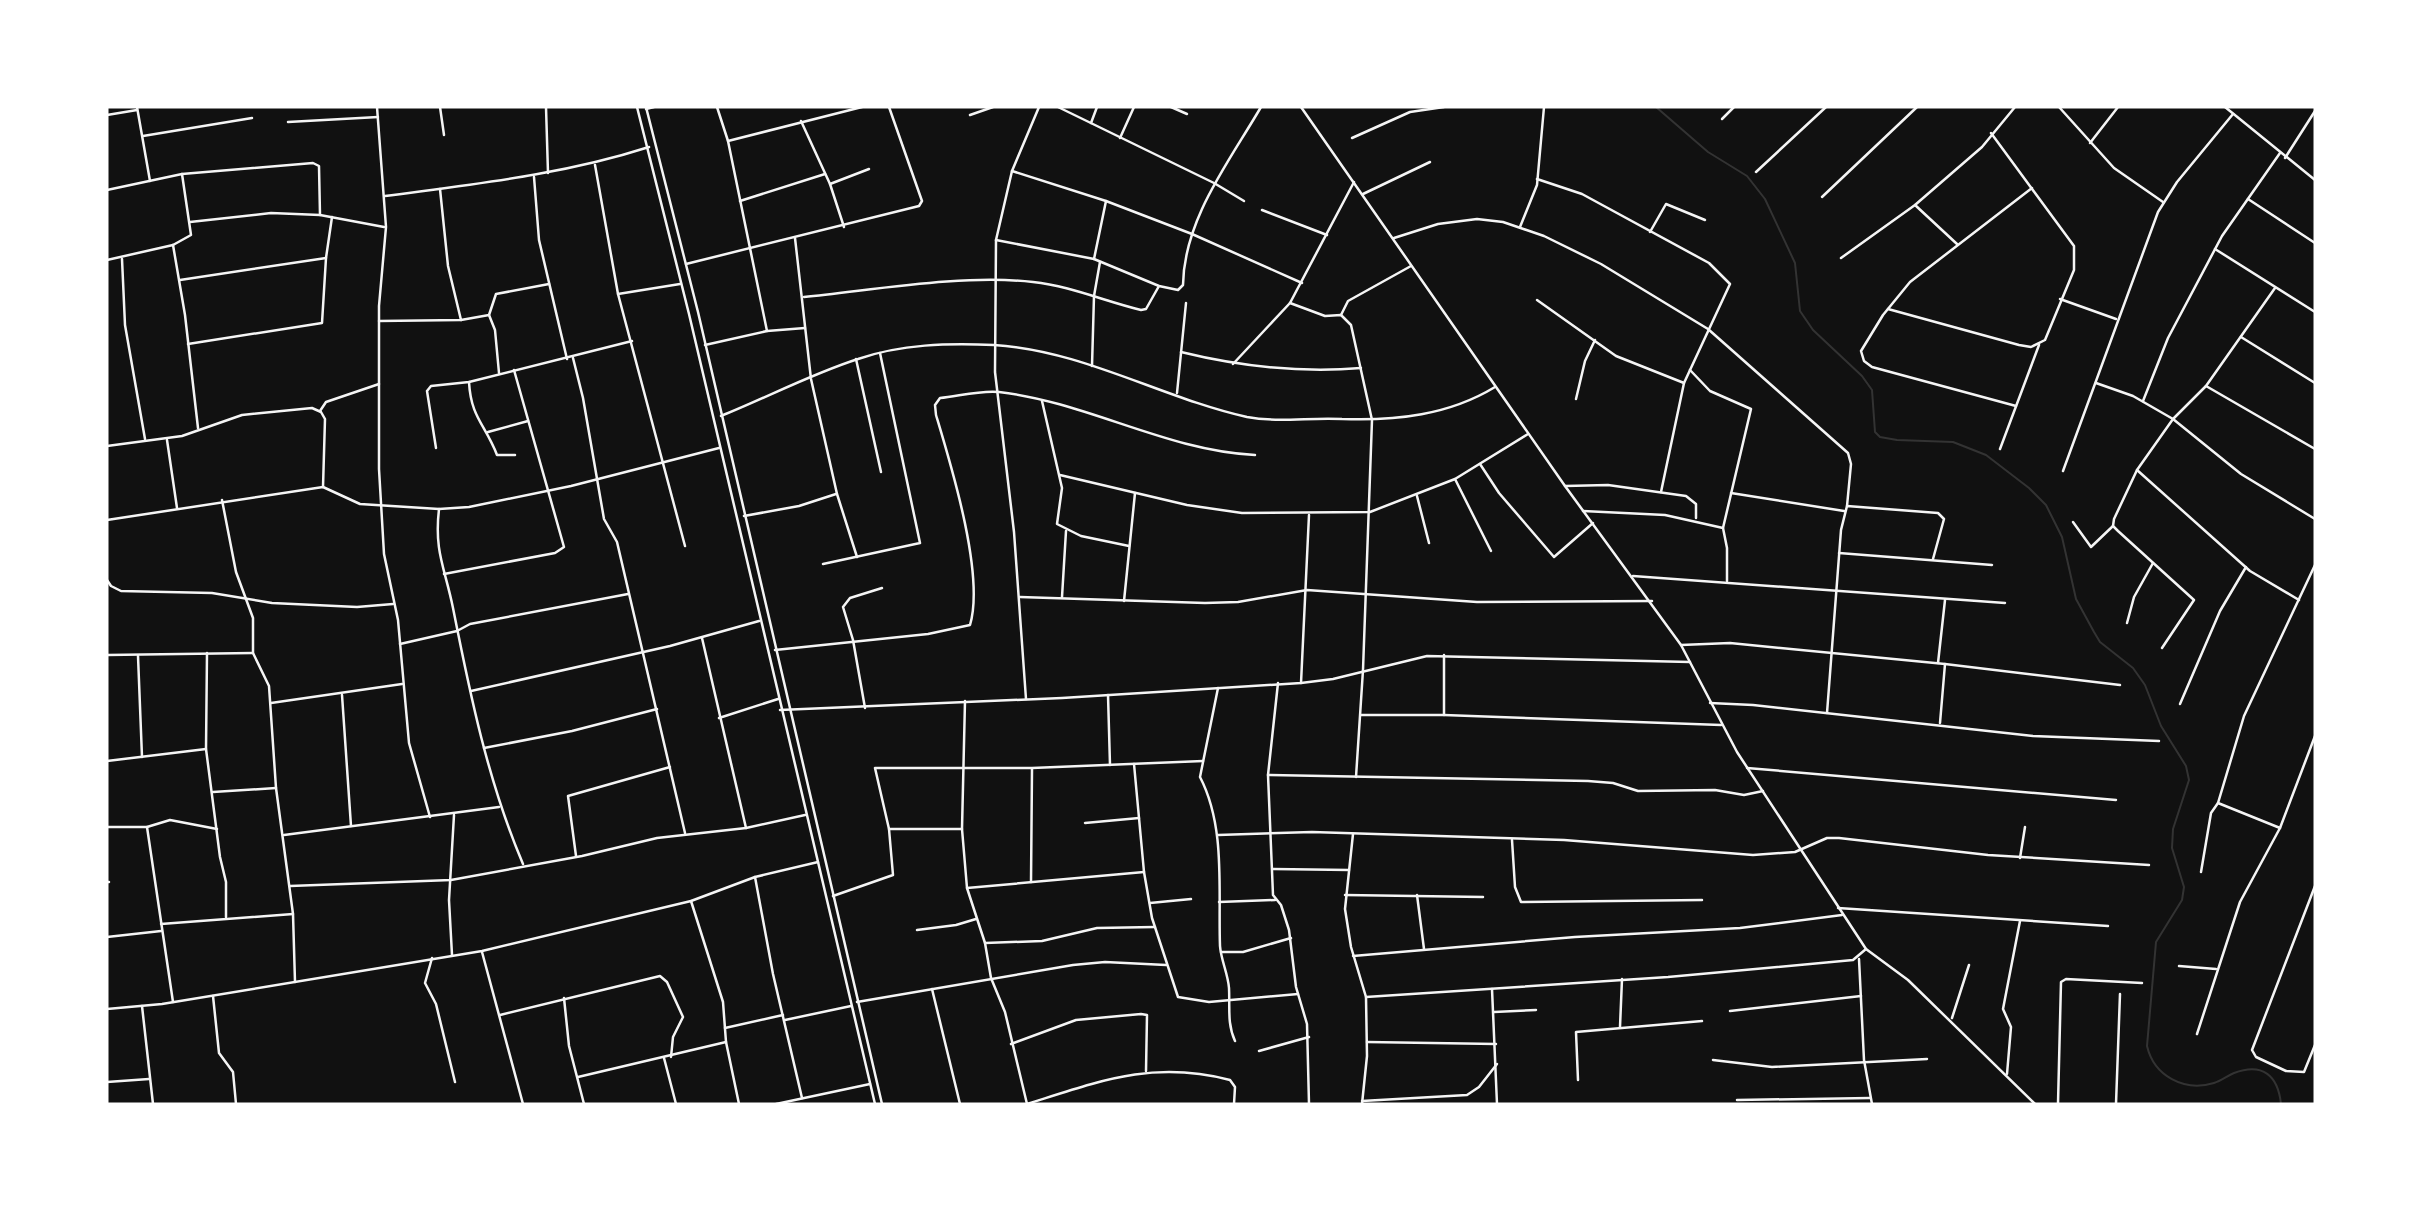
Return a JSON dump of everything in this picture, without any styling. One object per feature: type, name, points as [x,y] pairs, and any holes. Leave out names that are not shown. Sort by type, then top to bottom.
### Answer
[{"type":"street","points":[[377,107],[386,227],[379,321],[380,504],[384,554],[398,620],[398,644],[409,743],[430,817]]},
{"type":"street","points":[[440,107],[444,135]]},
{"type":"street","points":[[546,107],[548,174]]},
{"type":"street","points":[[637,107],[682,283],[759,621],[875,1104]]},
{"type":"street","points":[[654,107],[646,108],[698,312],[788,710],[882,1104]]},
{"type":"street","points":[[717,107],[728,141],[767,331]]},
{"type":"street","points":[[728,141],[862,107]]},
{"type":"street","points":[[686,264],[844,227],[922,204],[889,107]]},
{"type":"street","points":[[970,115],[993,107]]},
{"type":"street","points":[[1026,699],[1020,597],[997,392],[994,345],[998,281],[996,240],[1012,171],[1039,107]]},
{"type":"street","points":[[1058,107],[1214,183],[1244,201]]},
{"type":"street","points":[[1091,123],[1097,107]]},
{"type":"street","points":[[1120,138],[1134,107]]},
{"type":"street","points":[[1171,107],[1187,114]]},
{"type":"street","points":[[996,240],[1094,259],[1158,286],[1173,290],[1182,288],[1192,234],[1214,183],[1261,107]]},
{"type":"street","points":[[1301,107],[1528,434],[1652,601],[1681,645],[1721,725],[1747,768],[1866,949],[1908,980],[2035,1104]]},
{"type":"street","points":[[1352,138],[1399,116],[1444,107]]},
{"type":"street","points":[[1520,227],[1537,179],[1544,107]]},
{"type":"street","points":[[1722,119],[1734,107]]},
{"type":"street","points":[[1756,172],[1826,107]]},
{"type":"street","points":[[1822,197],[1917,107]]},
{"type":"street","points":[[1841,258],[1915,205],[1982,147],[2015,107]]},
{"type":"street","points":[[2059,107],[2119,173],[2163,202]]},
{"type":"street","points":[[2090,143],[2118,107]]},
{"type":"street","points":[[2225,107],[2315,180]]},
{"type":"street","points":[[107,115],[137,108],[150,181]]},
{"type":"street","points":[[2285,158],[2315,111]]},
{"type":"street","points":[[2063,471],[2163,202],[2176,182],[2234,114]]},
{"type":"street","points":[[288,122],[378,117]]},
{"type":"street","points":[[143,136],[253,118]]},
{"type":"street","points":[[801,121],[830,184],[844,227]]},
{"type":"street","points":[[1991,133],[2074,246],[2074,270],[2045,340],[2039,345],[2000,449]]},
{"type":"street","points":[[384,196],[534,177],[595,164],[649,147]]},
{"type":"street","points":[[2143,401],[2168,338],[2215,249],[2280,153]]},
{"type":"street","points":[[1363,194],[1430,162]]},
{"type":"street","points":[[107,190],[182,174],[317,163],[320,215]]},
{"type":"street","points":[[595,164],[618,294],[685,546]]},
{"type":"street","points":[[830,184],[869,169]]},
{"type":"street","points":[[1012,171],[1106,201],[1192,234],[1302,283]]},
{"type":"street","points":[[107,260],[122,259],[173,245],[191,235],[182,174]]},
{"type":"street","points":[[740,201],[825,174]]},
{"type":"street","points":[[534,177],[539,240],[567,359]]},
{"type":"street","points":[[1537,179],[1582,194],[1709,263],[1728,279],[1730,287],[1684,383],[1661,492]]},
{"type":"street","points":[[1233,364],[1290,303],[1354,182]]},
{"type":"street","points":[[440,188],[448,266],[461,320]]},
{"type":"street","points":[[2016,406],[1872,367],[1864,361],[1861,351],[1888,309],[1910,282],[2032,188]]},
{"type":"street","points":[[2247,198],[2315,243]]},
{"type":"street","points":[[1094,259],[1106,201]]},
{"type":"street","points":[[1650,232],[1665,204],[1704,220]]},
{"type":"street","points":[[1915,205],[1958,244]]},
{"type":"street","points":[[1262,210],[1327,235]]},
{"type":"street","points":[[190,222],[246,214],[320,215],[386,227]]},
{"type":"street","points":[[188,344],[321,324],[324,320],[326,258],[332,217]]},
{"type":"street","points":[[1394,238],[1416,229],[1477,219],[1520,227],[1601,264],[1708,329],[1848,453],[1851,464],[1839,553],[1826,714]]},
{"type":"street","points":[[794,237],[804,297],[811,379],[837,494],[858,557]]},
{"type":"street","points":[[173,245],[180,280],[198,429]]},
{"type":"street","points":[[2215,249],[2315,312]]},
{"type":"street","points":[[180,280],[326,258]]},
{"type":"street","points":[[122,259],[125,325],[145,439]]},
{"type":"street","points":[[1093,366],[1094,296],[1100,262]]},
{"type":"street","points":[[1341,316],[1351,299],[1412,266]]},
{"type":"street","points":[[804,297],[998,281],[1050,285],[1141,310],[1146,309],[1158,286]]},
{"type":"street","points":[[618,294],[682,283]]},
{"type":"street","points":[[499,374],[495,330],[489,315],[496,294],[549,284]]},
{"type":"street","points":[[2073,522],[2087,546],[2091,547],[2113,526],[2137,470],[2173,419],[2206,386],[2275,288]]},
{"type":"street","points":[[2060,299],[2118,320]]},
{"type":"street","points":[[1538,300],[1616,356],[1684,383]]},
{"type":"street","points":[[1177,394],[1186,303]]},
{"type":"street","points":[[1290,303],[1325,316],[1341,316]]},
{"type":"street","points":[[1888,309],[2019,345],[2039,345]]},
{"type":"street","points":[[689,314],[698,312]]},
{"type":"street","points":[[379,321],[461,320],[489,315]]},
{"type":"street","points":[[1341,316],[1354,332],[1372,420],[1367,594],[1356,777]]},
{"type":"street","points":[[705,345],[767,331],[806,328]]},
{"type":"street","points":[[2241,337],[2315,383]]},
{"type":"street","points":[[1576,399],[1585,361],[1595,340]]},
{"type":"street","points":[[436,448],[429,388],[469,382],[573,358],[632,341]]},
{"type":"street","points":[[721,416],[856,359],[915,346],[994,345],[1021,348],[1093,366],[1260,419],[1372,420],[1459,405],[1495,387]]},
{"type":"street","points":[[1181,352],[1233,364],[1287,371],[1362,368]]},
{"type":"street","points":[[823,564],[920,543],[880,353]]},
{"type":"street","points":[[573,358],[583,398],[604,519],[617,542],[685,833]]},
{"type":"street","points":[[856,359],[881,472]]},
{"type":"street","points":[[442,575],[563,550],[564,543],[514,370]]},
{"type":"street","points":[[1690,370],[1710,391],[1751,409],[1723,528],[1727,548],[1727,581]]},
{"type":"street","points":[[469,382],[473,413],[488,432],[498,456],[515,455]]},
{"type":"street","points":[[2096,383],[2143,401],[2173,419],[2241,474],[2315,519]]},
{"type":"street","points":[[320,411],[326,402],[380,384]]},
{"type":"street","points":[[2206,386],[2315,449]]},
{"type":"street","points":[[775,650],[928,634],[970,625],[972,594],[968,541],[935,405],[940,398],[997,392],[1042,401],[1211,450],[1255,455]]},
{"type":"street","points":[[1042,401],[1062,488],[1057,524],[1066,530],[1129,546]]},
{"type":"street","points":[[107,446],[145,439],[167,440],[242,415],[299,407],[320,411],[325,419],[323,486]]},
{"type":"street","points":[[488,432],[529,421]]},
{"type":"street","points":[[1060,475],[1225,511],[1309,515],[1370,512],[1455,479],[1528,434]]},
{"type":"street","points":[[167,440],[177,508]]},
{"type":"street","points":[[107,520],[323,486],[360,503],[439,509],[482,505],[596,480],[719,448]]},
{"type":"street","points":[[1480,464],[1499,493],[1554,557],[1593,523]]},
{"type":"street","points":[[2137,470],[2246,567],[2299,600]]},
{"type":"street","points":[[1455,479],[1491,551]]},
{"type":"street","points":[[1565,486],[1608,485],[1661,492],[1693,500],[1697,508],[1695,519]]},
{"type":"street","points":[[1124,601],[1135,492]]},
{"type":"street","points":[[1731,493],[1844,511]]},
{"type":"street","points":[[744,516],[799,506],[837,494]]},
{"type":"street","points":[[1417,496],[1429,543]]},
{"type":"street","points":[[222,500],[236,572],[253,618],[253,653],[266,678],[271,703],[276,788],[293,914],[295,982]]},
{"type":"street","points":[[1847,506],[1938,513],[1944,519],[1933,559]]},
{"type":"street","points":[[439,509],[437,530],[442,575],[484,748],[501,806],[523,865]]},
{"type":"street","points":[[1583,511],[1695,519],[1723,528]]},
{"type":"street","points":[[1301,683],[1309,515]]},
{"type":"street","points":[[2113,526],[2194,600],[2162,648]]},
{"type":"street","points":[[1062,597],[1066,530]]},
{"type":"street","points":[[1839,553],[1992,565]]},
{"type":"street","points":[[2127,623],[2134,597],[2153,563]]},
{"type":"street","points":[[2201,872],[2211,813],[2218,803],[2244,716],[2315,565]]},
{"type":"street","points":[[2180,704],[2220,611],[2246,567]]},
{"type":"street","points":[[1633,576],[2005,603]]},
{"type":"street","points":[[107,580],[121,591],[192,592],[245,597],[272,603],[357,607],[393,604]]},
{"type":"street","points":[[864,708],[844,602],[882,588]]},
{"type":"street","points":[[1020,597],[1222,603],[1307,590],[1477,602],[1652,601]]},
{"type":"street","points":[[398,644],[457,631],[470,624],[628,594]]},
{"type":"street","points":[[1938,663],[1945,600]]},
{"type":"street","points":[[471,691],[702,638],[759,621]]},
{"type":"street","points":[[702,638],[746,828]]},
{"type":"street","points":[[1681,645],[1730,643],[1938,663],[2120,685]]},
{"type":"street","points":[[207,653],[206,749],[226,882],[226,917]]},
{"type":"street","points":[[107,655],[253,653]]},
{"type":"street","points":[[1444,655],[1444,715]]},
{"type":"street","points":[[780,710],[864,708],[1301,683],[1333,680],[1408,658],[1444,655],[1690,662]]},
{"type":"street","points":[[138,656],[142,757]]},
{"type":"street","points":[[1940,724],[1945,664]]},
{"type":"street","points":[[1278,683],[1268,775],[1270,834],[1275,900],[1284,912],[1291,938],[1298,994],[1309,1037],[1309,1104]]},
{"type":"street","points":[[271,703],[342,695],[402,684]]},
{"type":"street","points":[[1217,688],[1200,776],[1208,790],[1218,835],[1221,952],[1235,1041]]},
{"type":"street","points":[[342,695],[351,826]]},
{"type":"street","points":[[1108,695],[1110,765]]},
{"type":"street","points":[[719,718],[778,699]]},
{"type":"street","points":[[965,701],[962,829],[967,888],[985,943],[991,978],[1005,1012],[1027,1104],[1146,1071],[1185,1072],[1230,1080],[1235,1087],[1234,1104]]},
{"type":"street","points":[[1710,703],[2064,738],[2159,741]]},
{"type":"street","points":[[484,748],[604,724],[657,709]]},
{"type":"street","points":[[1361,715],[1444,715],[1721,725]]},
{"type":"street","points":[[2197,1034],[2240,902],[2280,828],[2315,736]]},
{"type":"street","points":[[107,761],[206,749]]},
{"type":"street","points":[[833,896],[892,875],[890,829],[875,768],[1032,768],[1203,761]]},
{"type":"street","points":[[1135,764],[1144,872],[1154,928],[1178,998],[1201,1002],[1227,1002],[1298,994]]},
{"type":"street","points":[[576,856],[568,796],[670,768]]},
{"type":"street","points":[[1031,882],[1032,768]]},
{"type":"street","points":[[1747,768],[2116,800]]},
{"type":"street","points":[[1268,775],[1601,781],[1638,790],[1715,790],[1744,795],[1763,791]]},
{"type":"street","points":[[213,792],[276,788]]},
{"type":"street","points":[[2218,803],[2280,828]]},
{"type":"street","points":[[284,835],[454,815],[501,806]]},
{"type":"street","points":[[452,955],[450,880],[454,815]]},
{"type":"street","points":[[290,886],[450,880],[685,833],[746,828],[805,816]]},
{"type":"street","points":[[1085,823],[1139,818]]},
{"type":"street","points":[[107,827],[147,827],[170,820],[217,829]]},
{"type":"street","points":[[147,827],[173,1002]]},
{"type":"street","points":[[2020,858],[2025,827]]},
{"type":"street","points":[[890,829],[962,829]]},
{"type":"street","points":[[1218,835],[1353,834],[1586,841],[1753,855],[1801,849],[1827,838],[1839,838],[2020,858],[2149,864]]},
{"type":"street","points":[[1353,834],[1345,895],[1353,956],[1366,997],[1367,1042],[1362,1102],[1467,1095],[1479,1087],[1497,1064]]},
{"type":"street","points":[[1512,840],[1515,887],[1521,902],[1702,900]]},
{"type":"street","points":[[107,1009],[213,996],[482,951],[691,901],[755,877],[818,862]]},
{"type":"street","points":[[1273,869],[1349,870]]},
{"type":"street","points":[[967,888],[1144,872]]},
{"type":"street","points":[[755,877],[802,1098]]},
{"type":"street","points":[[2315,886],[2252,1049],[2256,1057],[2286,1070],[2304,1072],[2315,1045]]},
{"type":"street","points":[[1345,895],[1483,897]]},
{"type":"street","points":[[1417,895],[1424,949]]},
{"type":"street","points":[[1150,903],[1191,900]]},
{"type":"street","points":[[1218,902],[1275,900]]},
{"type":"street","points":[[691,901],[723,1002],[726,1042],[740,1104]]},
{"type":"street","points":[[1838,908],[2108,926]]},
{"type":"street","points":[[161,924],[293,914]]},
{"type":"street","points":[[1353,956],[1740,928],[1842,915]]},
{"type":"street","points":[[917,930],[956,925],[976,919]]},
{"type":"street","points":[[2007,1074],[2011,1027],[2003,1009],[2020,919]]},
{"type":"street","points":[[985,943],[1042,941],[1097,928],[1154,928]]},
{"type":"street","points":[[107,937],[161,931]]},
{"type":"street","points":[[1221,952],[1243,952],[1291,938]]},
{"type":"street","points":[[1866,949],[1858,959],[1864,1060],[1872,1104]]},
{"type":"street","points":[[482,951],[523,1104]]},
{"type":"street","points":[[432,958],[425,980],[436,1004],[455,1082]]},
{"type":"street","points":[[1366,997],[1858,959]]},
{"type":"street","points":[[858,1002],[1091,963],[1166,965]]},
{"type":"street","points":[[1951,1020],[1969,965]]},
{"type":"street","points":[[2179,966],[2216,969]]},
{"type":"street","points":[[500,1015],[640,979],[663,977],[683,1017],[673,1037],[671,1057]]},
{"type":"street","points":[[1620,1027],[1622,979]]},
{"type":"street","points":[[2058,1104],[2062,982],[2066,979],[2142,983]]},
{"type":"street","points":[[1492,988],[1497,1104]]},
{"type":"street","points":[[932,989],[960,1104]]},
{"type":"street","points":[[2116,1104],[2120,994]]},
{"type":"street","points":[[213,996],[219,1053],[233,1072],[236,1104]]},
{"type":"street","points":[[1731,1011],[1861,996]]},
{"type":"street","points":[[564,998],[569,1046],[584,1104]]},
{"type":"street","points":[[142,1006],[153,1104]]},
{"type":"street","points":[[785,1020],[852,1006]]},
{"type":"street","points":[[1494,1012],[1536,1010]]},
{"type":"street","points":[[1011,1044],[1076,1020],[1141,1014],[1147,1016],[1146,1071]]},
{"type":"street","points":[[725,1028],[783,1015]]},
{"type":"street","points":[[1578,1080],[1576,1031],[1702,1021]]},
{"type":"street","points":[[1259,1051],[1309,1037]]},
{"type":"street","points":[[578,1077],[726,1042]]},
{"type":"street","points":[[1367,1042],[1496,1044]]},
{"type":"street","points":[[664,1058],[676,1104]]},
{"type":"street","points":[[1713,1060],[1772,1067],[1864,1060],[1927,1059]]},
{"type":"street","points":[[107,1082],[149,1079]]},
{"type":"street","points":[[776,1104],[870,1084]]},
{"type":"street","points":[[1737,1100],[1871,1098]]},
{"type":"waterway","points":[[1656,107],[1708,152],[1747,176],[1765,199],[1795,263],[1800,311],[1813,330],[1862,376],[1872,390],[1875,432],[1880,437],[1897,440],[1953,442],[1986,455],[2029,488],[2046,505],[2062,537],[2076,599],[2100,642],[2133,668],[2145,685],[2161,726],[2186,766],[2189,780],[2173,829],[2172,848],[2184,887],[2182,900],[2156,942],[2147,1046],[2151,1057],[2163,1073],[2181,1083],[2192,1085],[2214,1083],[2244,1070],[2261,1071],[2272,1079],[2281,1104]]}]
